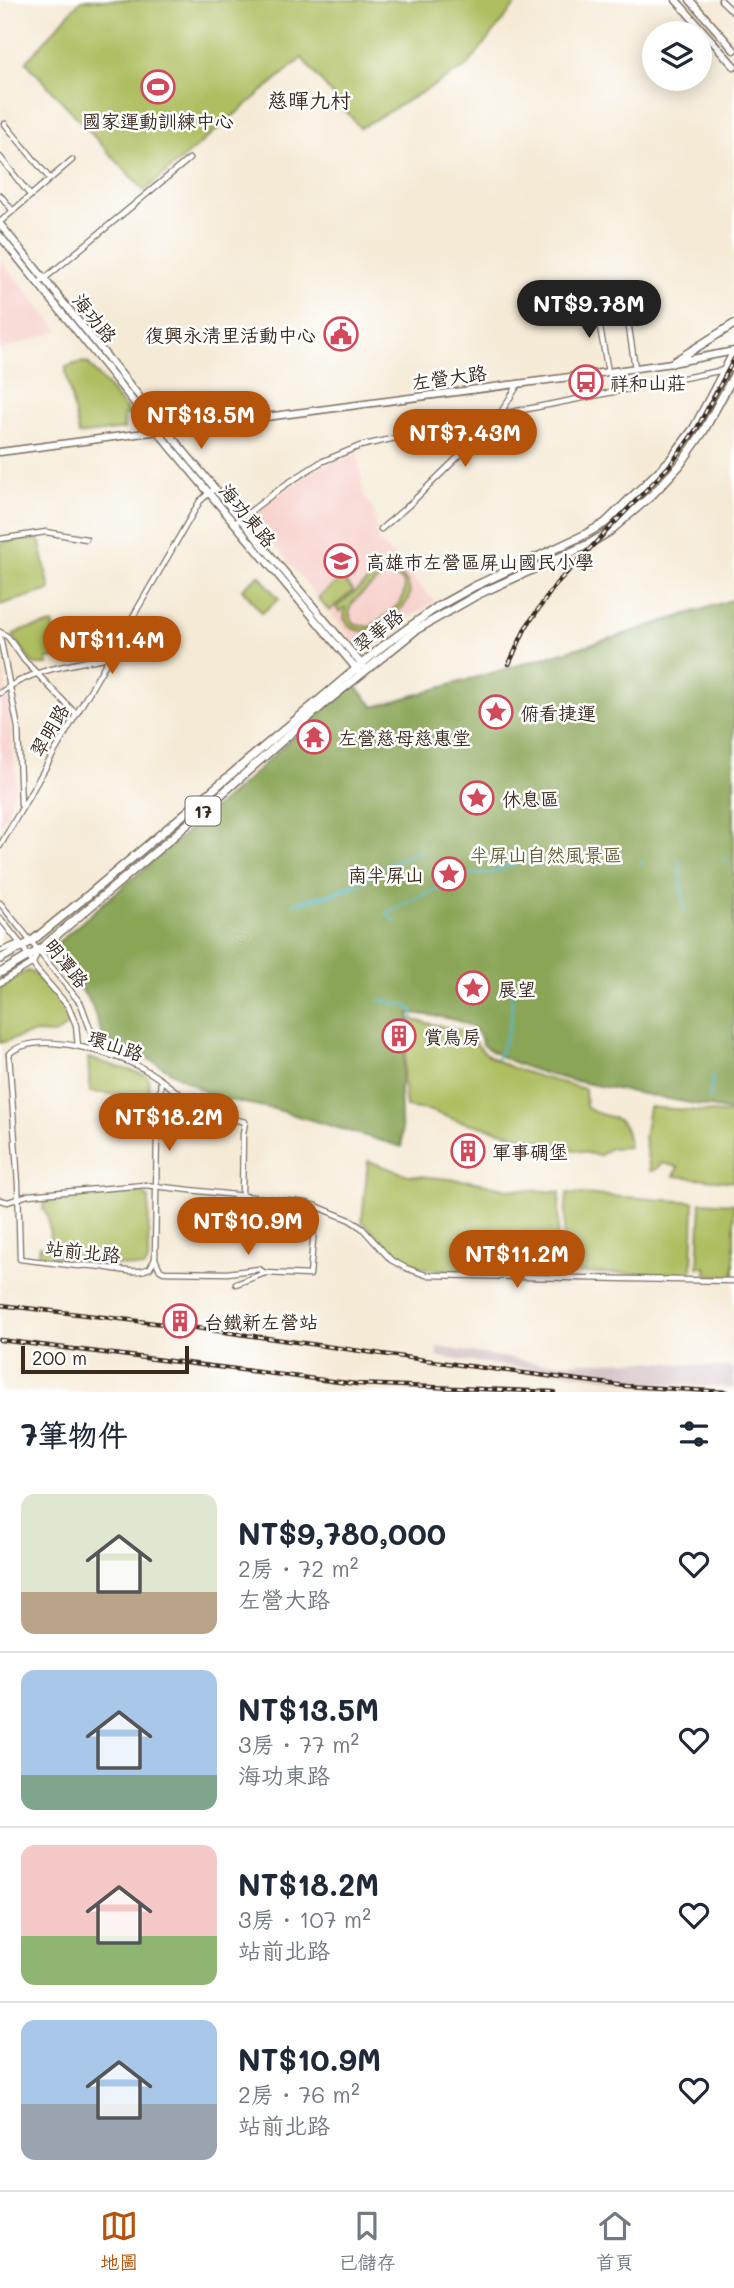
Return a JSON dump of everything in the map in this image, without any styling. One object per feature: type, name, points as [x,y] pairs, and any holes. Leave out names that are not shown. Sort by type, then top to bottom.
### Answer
[{"type":"main road","points":[[672,363],[734,324]]},
{"type":"main road","name":"翠華路","points":[[0,973],[31,959],[182,829],[414,622],[475,586],[605,523],[670,460],[694,428],[730,369],[734,351]]},
{"type":"main road","name":"翠華路","points":[[0,959],[32,941],[361,669],[416,629],[479,594],[589,544],[609,532],[652,495],[680,465],[703,432],[734,375]]},
{"type":"street","points":[[676,0],[734,66]]},
{"type":"street","points":[[690,0],[734,50]]},
{"type":"street","points":[[721,0],[734,13]]},
{"type":"street","points":[[5,124],[50,178]]},
{"type":"street","points":[[0,157],[30,195]]},
{"type":"street","points":[[41,282],[189,159]]},
{"type":"street","points":[[0,223],[72,160]]},
{"type":"street","points":[[0,195],[13,211]]},
{"type":"street","name":"海功路","points":[[0,223],[41,282],[158,432]]},
{"type":"street","name":"海功路","points":[[0,236],[167,430]]},
{"type":"street","points":[[625,302],[635,368]]},
{"type":"street","points":[[596,305],[608,372]]},
{"type":"street","name":"左營大路","points":[[0,452],[608,372],[734,351]]},
{"type":"street","points":[[237,521],[285,485],[328,458],[381,441],[730,369]]},
{"type":"street","points":[[381,529],[502,414],[519,383]]},
{"type":"street","name":"海功東路","points":[[167,430],[212,491]]},
{"type":"street","name":"海功東路","points":[[158,432],[212,491],[361,669]]},
{"type":"street","name":"翠明路","points":[[0,846],[200,502],[212,491]]},
{"type":"street","points":[[0,539],[46,531],[86,540]]},
{"type":"street","points":[[0,634],[8,637],[36,673],[75,713]]},
{"type":"street","points":[[0,634],[18,727],[21,808]]},
{"type":"street","points":[[0,693],[10,685],[36,673],[109,657]]},
{"type":"street","name":"明潭路","points":[[0,903],[84,1009],[92,1034],[93,1049]]},
{"type":"street","name":"明潭路","points":[[0,919],[72,1013],[78,1046]]},
{"type":"street","name":"翠華路","points":[[0,951],[21,945]]},
{"type":"street","name":"翠華路","points":[[0,982],[31,959]]},
{"type":"street","name":"環山路","points":[[9,1054],[16,1048],[29,1044],[93,1049],[148,1071],[199,1106],[245,1122],[242,1196]]},
{"type":"street","points":[[0,1053],[9,1054],[18,1199]]},
{"type":"street","points":[[161,1080],[157,1129],[155,1259],[160,1269],[164,1272],[228,1273],[259,1269],[265,1273]]},
{"type":"street","points":[[0,1200],[8,1202],[28,1195],[156,1185],[307,1203],[352,1221],[362,1228],[391,1260],[426,1275],[734,1281]]},
{"type":"street","name":"站前北路","points":[[18,1199],[20,1259],[78,1266],[87,1264],[139,1272],[150,1268],[155,1259]]},
{"type":"street","points":[[236,1284],[265,1273],[310,1275],[316,1206]]},
{"type":"shaded area","points":[[0,259],[59,331],[0,350]]},
{"type":"shaded area","name":"高雄市左營區屏山國民小學","points":[[358,453],[364,497],[373,510],[378,540],[435,602],[402,621],[377,641],[357,645],[251,517],[283,491],[322,466]]},
{"type":"shaded area","points":[[0,664],[17,782],[0,826]]},
{"type":"shaded area","points":[[438,1347],[539,1363],[645,1361],[734,1368],[734,1388],[640,1382],[436,1357]]},
{"type":"green space","name":"國家運動訓練中心","points":[[81,0],[519,0],[466,67],[360,128],[302,58],[144,191],[26,62]]},
{"type":"green space","points":[[81,362],[88,363],[131,415],[124,415],[124,429],[79,435],[66,367]]},
{"type":"green space","points":[[39,538],[50,590],[0,605],[0,548],[3,542]]},
{"type":"green space","points":[[392,562],[395,565],[389,571],[399,574],[409,587],[409,598],[404,606],[368,631],[350,627],[344,618],[345,608],[339,612],[336,607]],"holes":[[[391,575],[403,581],[403,596],[395,608],[370,627],[356,625],[349,610],[358,597],[384,577]]]},
{"type":"green space","points":[[259,575],[279,599],[262,613],[242,589]]},
{"type":"green space","points":[[342,578],[353,591],[329,611],[318,598]]},
{"type":"green space","name":"半屏山自然風景區","points":[[734,599],[734,1112],[549,1075],[498,1055],[482,1045],[480,1036],[465,1023],[410,1013],[400,1090],[402,1147],[274,1109],[214,1097],[142,1055],[113,1044],[103,1037],[91,1004],[60,957],[57,943],[245,782],[350,684],[358,688],[374,707],[615,637]]},
{"type":"green space","points":[[53,624],[53,635],[60,650],[54,652],[55,658],[47,659],[48,665],[36,665],[13,636],[21,630]]},
{"type":"green space","points":[[27,971],[34,973],[67,1010],[70,1016],[69,1024],[56,1034],[33,1033],[0,1043],[0,988]]},
{"type":"green space","points":[[409,1019],[469,1032],[478,1046],[499,1062],[585,1089],[586,1107],[620,1121],[627,1134],[629,1147],[610,1148],[599,1156],[456,1120],[431,1111],[406,1107],[403,1079]]},
{"type":"green space","points":[[88,1058],[146,1075],[149,1080],[149,1097],[90,1092]]},
{"type":"green space","points":[[649,1107],[734,1114],[734,1182],[674,1176],[678,1167],[662,1163],[650,1171],[644,1138]]},
{"type":"green space","points":[[368,1161],[408,1175],[470,1181],[509,1189],[560,1192],[556,1267],[550,1271],[429,1269],[409,1261],[392,1250],[362,1221]]},
{"type":"green space","points":[[142,1192],[149,1199],[148,1262],[144,1268],[41,1255],[39,1252],[40,1246],[51,1249],[48,1216],[43,1210],[44,1202]]},
{"type":"green space","points":[[567,1193],[694,1202],[692,1270],[687,1274],[567,1273],[567,1265],[561,1265]]},
{"type":"green space","points":[[701,1202],[734,1204],[734,1276],[706,1275],[706,1267],[698,1267]]},
{"type":"waterway","points":[[302,903],[343,891],[361,883],[385,866],[421,851]]},
{"type":"waterway","points":[[396,922],[388,912],[456,880],[475,873],[491,873],[525,859]]},
{"type":"waterway","points":[[679,859],[684,910]]},
{"type":"waterway","points":[[298,902],[330,894],[354,883]]},
{"type":"waterway","points":[[497,1059],[509,1027],[511,992]]},
{"type":"waterway","points":[[379,1000],[406,1005],[413,1011],[413,1019]]},
{"type":"waterway","points":[[710,1098],[713,1077]]},
{"type":"railway","points":[[509,664],[526,627],[556,584],[671,464],[697,428],[734,359]]},
{"type":"railway","points":[[0,1305],[189,1327],[626,1386],[727,1392]]},
{"type":"railway","points":[[0,1340],[356,1384],[554,1392]]},
{"type":"place","name":"國家運動訓練中心","points":[[158,87]]},
{"type":"place","name":"復興永清里活動中心","points":[[341,334]]},
{"type":"place","name":"祥和山莊","points":[[586,382]]},
{"type":"place","name":"高雄市左營區屏山國民小學","points":[[341,561]]},
{"type":"place","name":"俯看捷運","points":[[496,712]]},
{"type":"place","name":"左營慈母慈惠堂","points":[[314,737]]},
{"type":"place","name":"休息區","points":[[477,798]]},
{"type":"place","name":"南半屏山","points":[[449,874]]},
{"type":"place","name":"展望","points":[[473,988]]},
{"type":"place","name":"賞鳥房","points":[[399,1036]]},
{"type":"place","name":"軍事碉堡","points":[[468,1151]]},
{"type":"place","name":"台鐵新左營站","points":[[180,1321]]},
{"type":"district","name":"慈暉九村","points":[[309,99]]}]
